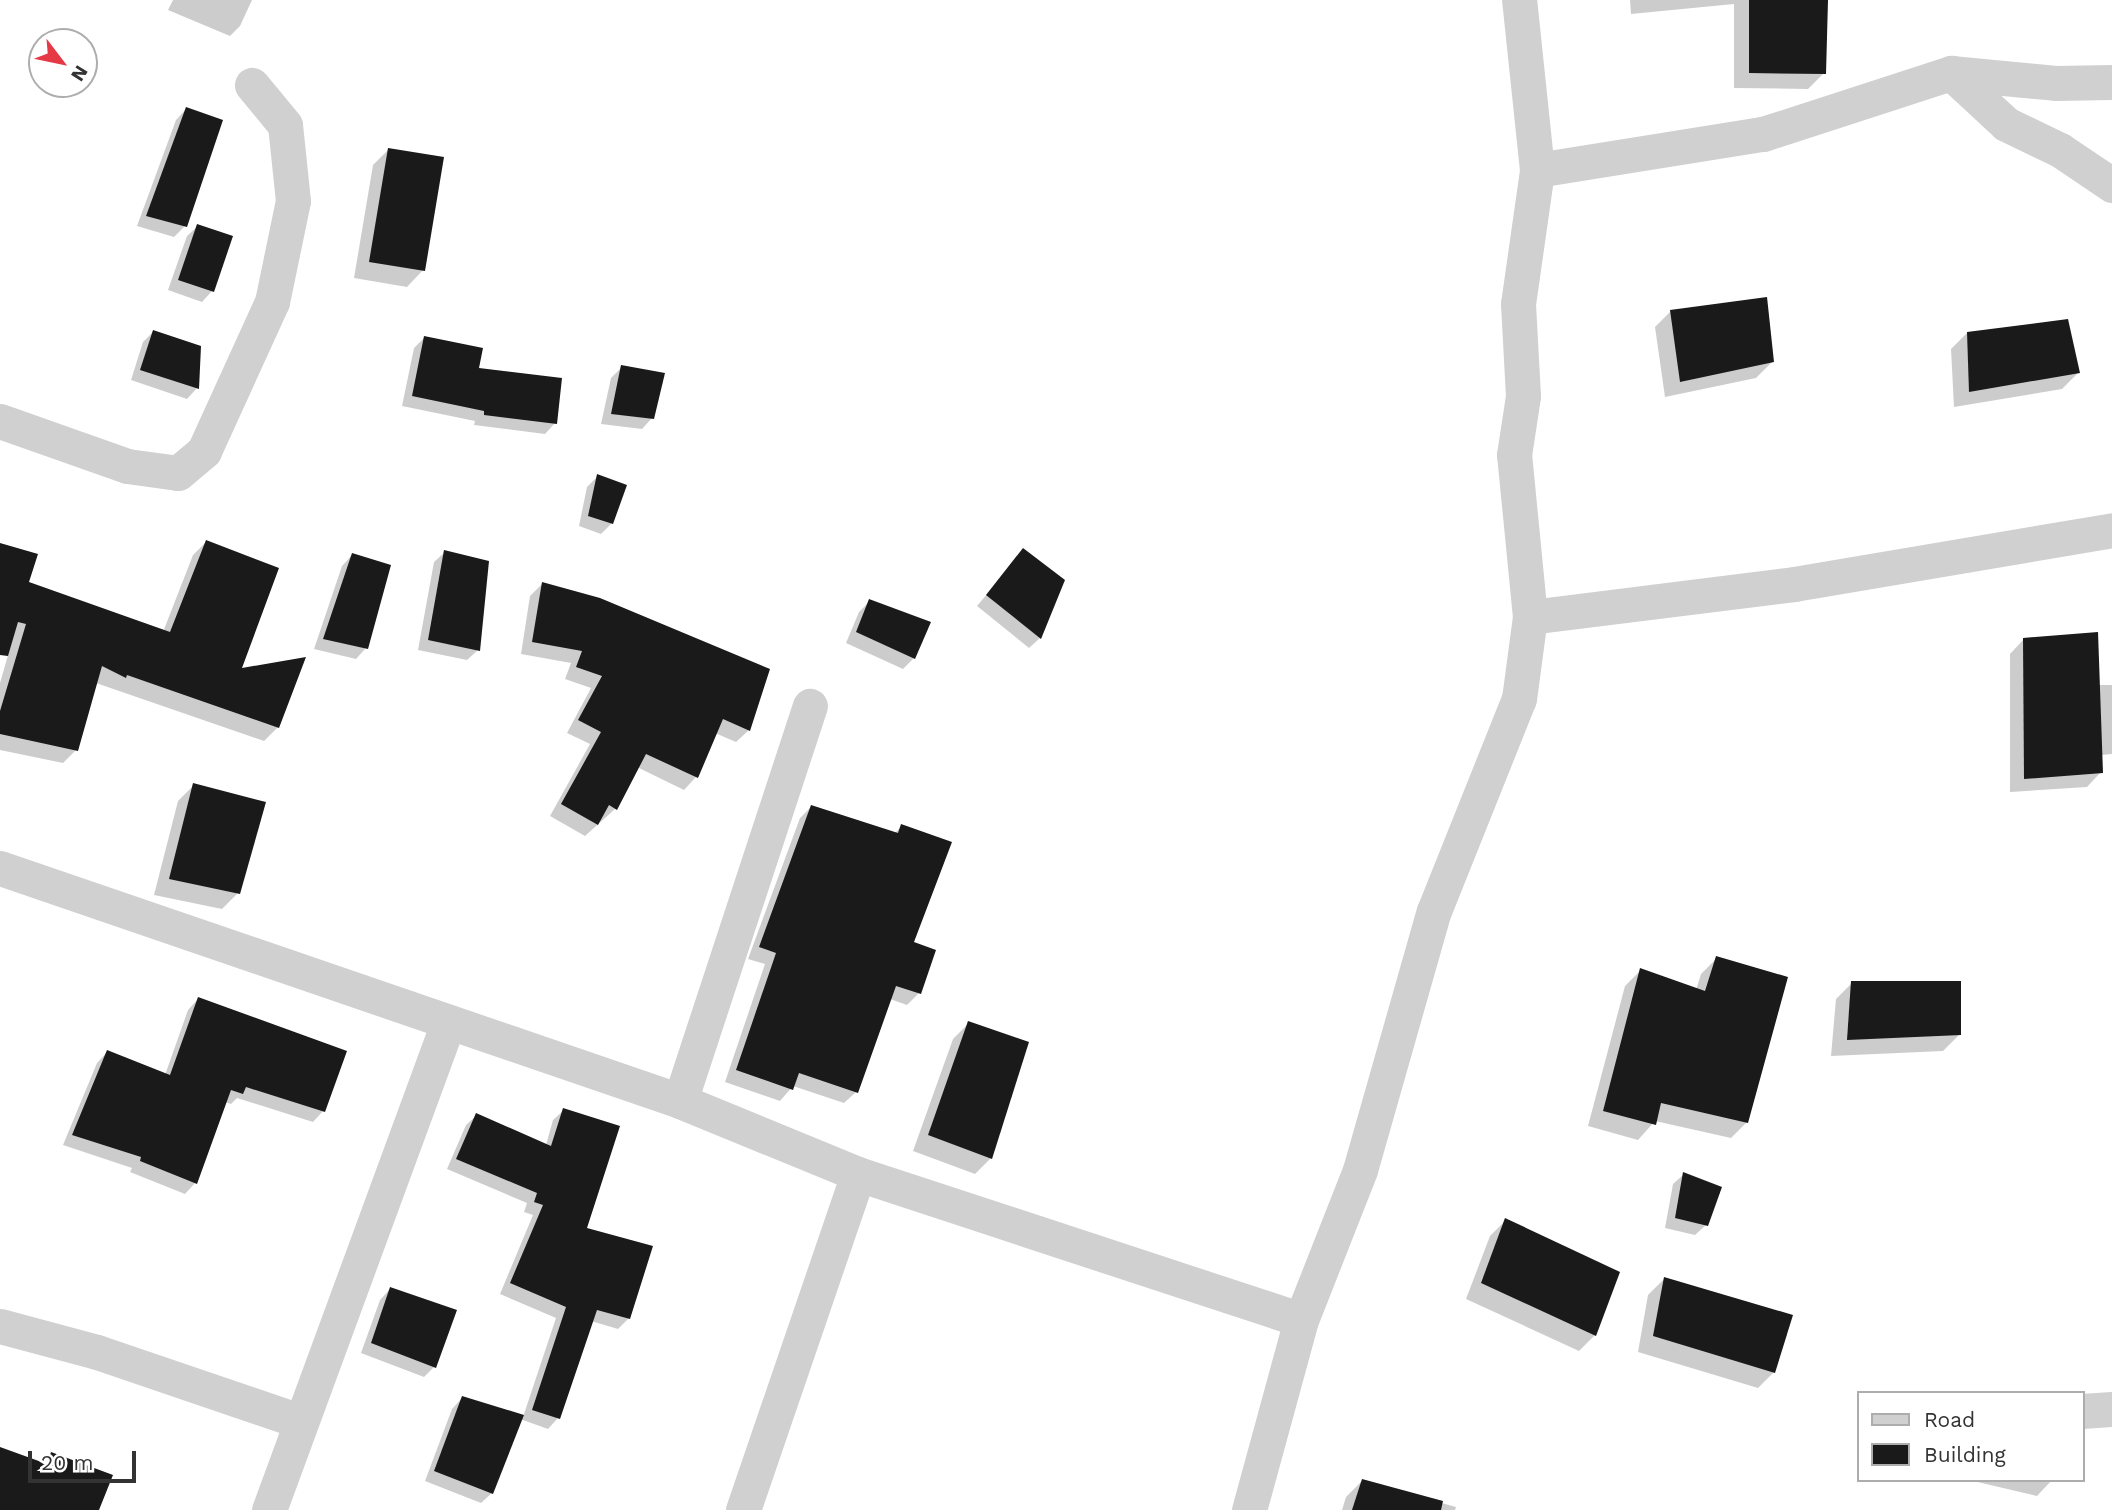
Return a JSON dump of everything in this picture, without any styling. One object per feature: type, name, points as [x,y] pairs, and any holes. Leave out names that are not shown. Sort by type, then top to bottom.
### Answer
[{"type":"street","points":[[1249,1510],[1301,1320],[1360,1170],[1434,911],[1519,699],[1530,617],[1514,455],[1523,396],[1518,304],[1536,170],[1520,0]]},
{"type":"street","points":[[1536,170],[1763,134],[1951,73],[2056,83],[2112,82]]},
{"type":"street","points":[[1951,73],[2007,124],[2060,150],[2112,185]]},
{"type":"street","points":[[0,421],[127,466],[178,474],[204,451],[272,302],[293,201],[285,125],[252,85]]},
{"type":"street","points":[[1530,617],[1794,584],[2112,530]]},
{"type":"street","points":[[680,1101],[810,706]]},
{"type":"street","points":[[0,868],[680,1101],[858,1174],[1301,1320]]},
{"type":"street","points":[[269,1510],[448,1023]]},
{"type":"street","points":[[743,1510],[858,1174]]},
{"type":"street","points":[[0,1326],[97,1352],[300,1421]]},
{"type":"street","points":[[2084,1411],[2112,1409]]},
{"type":"building","points":[[1749,0],[1828,0],[1826,74],[1749,73]]},
{"type":"building","points":[[186,107],[223,120],[187,227],[146,216]]},
{"type":"building","points":[[388,148],[444,157],[425,271],[369,262]]},
{"type":"building","points":[[197,224],[233,236],[214,292],[178,280]]},
{"type":"building","points":[[1767,297],[1774,362],[1680,382],[1670,310]]},
{"type":"building","points":[[2068,319],[2080,373],[1969,392],[1967,332]]},
{"type":"building","points":[[153,330],[201,346],[199,389],[140,370]]},
{"type":"building","points":[[424,336],[483,348],[479,368],[562,378],[557,424],[484,415],[484,411],[412,396]]},
{"type":"building","points":[[621,365],[665,373],[654,419],[611,414]]},
{"type":"building","points":[[597,474],[627,485],[613,524],[588,516]]},
{"type":"building","points":[[206,540],[279,568],[242,668],[306,657],[279,728],[127,675],[126,678],[102,666],[78,751],[0,734],[0,711],[26,624],[18,622],[8,656],[0,655],[0,543],[38,554],[29,582],[170,632]]},
{"type":"building","points":[[1023,548],[1065,580],[1041,639],[986,595]]},
{"type":"building","points":[[444,550],[489,561],[480,651],[428,640]]},
{"type":"building","points":[[352,553],[391,565],[368,649],[323,639]]},
{"type":"building","points":[[542,582],[600,598],[770,669],[750,731],[723,719],[698,778],[646,754],[617,810],[609,805],[598,825],[561,804],[601,732],[578,720],[602,676],[576,667],[582,651],[532,642]]},
{"type":"building","points":[[869,599],[931,622],[915,659],[856,632]]},
{"type":"building","points":[[2098,632],[2103,773],[2024,779],[2023,638]]},
{"type":"building","points":[[193,783],[266,802],[240,894],[169,879]]},
{"type":"building","points":[[811,805],[898,833],[901,824],[952,842],[914,942],[936,950],[921,994],[896,986],[858,1093],[799,1073],[793,1090],[736,1070],[776,953],[759,947]]},
{"type":"building","points":[[1716,956],[1788,977],[1748,1123],[1661,1103],[1656,1125],[1603,1111],[1640,968],[1705,991]]},
{"type":"building","points":[[1851,981],[1961,981],[1961,1035],[1847,1040]]},
{"type":"building","points":[[198,997],[347,1051],[325,1112],[246,1087],[243,1094],[231,1090],[197,1184],[140,1161],[141,1157],[72,1135],[107,1050],[170,1075]]},
{"type":"building","points":[[968,1021],[1029,1042],[992,1159],[928,1135]]},
{"type":"building","points":[[563,1108],[620,1126],[587,1228],[653,1246],[630,1319],[597,1310],[560,1419],[532,1410],[566,1307],[510,1283],[543,1205],[534,1202],[537,1193],[456,1159],[476,1113],[551,1146]]},
{"type":"building","points":[[1683,1172],[1722,1187],[1708,1226],[1675,1218]]},
{"type":"building","points":[[1505,1218],[1620,1272],[1596,1336],[1481,1283]]},
{"type":"building","points":[[1664,1277],[1793,1315],[1775,1373],[1653,1336]]},
{"type":"building","points":[[390,1287],[457,1310],[436,1368],[371,1343]]},
{"type":"building","points":[[462,1396],[524,1415],[493,1494],[434,1471]]},
{"type":"building","points":[[0,1447],[47,1464],[51,1452],[113,1475],[99,1510],[0,1510]]},
{"type":"building","points":[[1362,1479],[1443,1501],[1441,1510],[1352,1510]]}]
